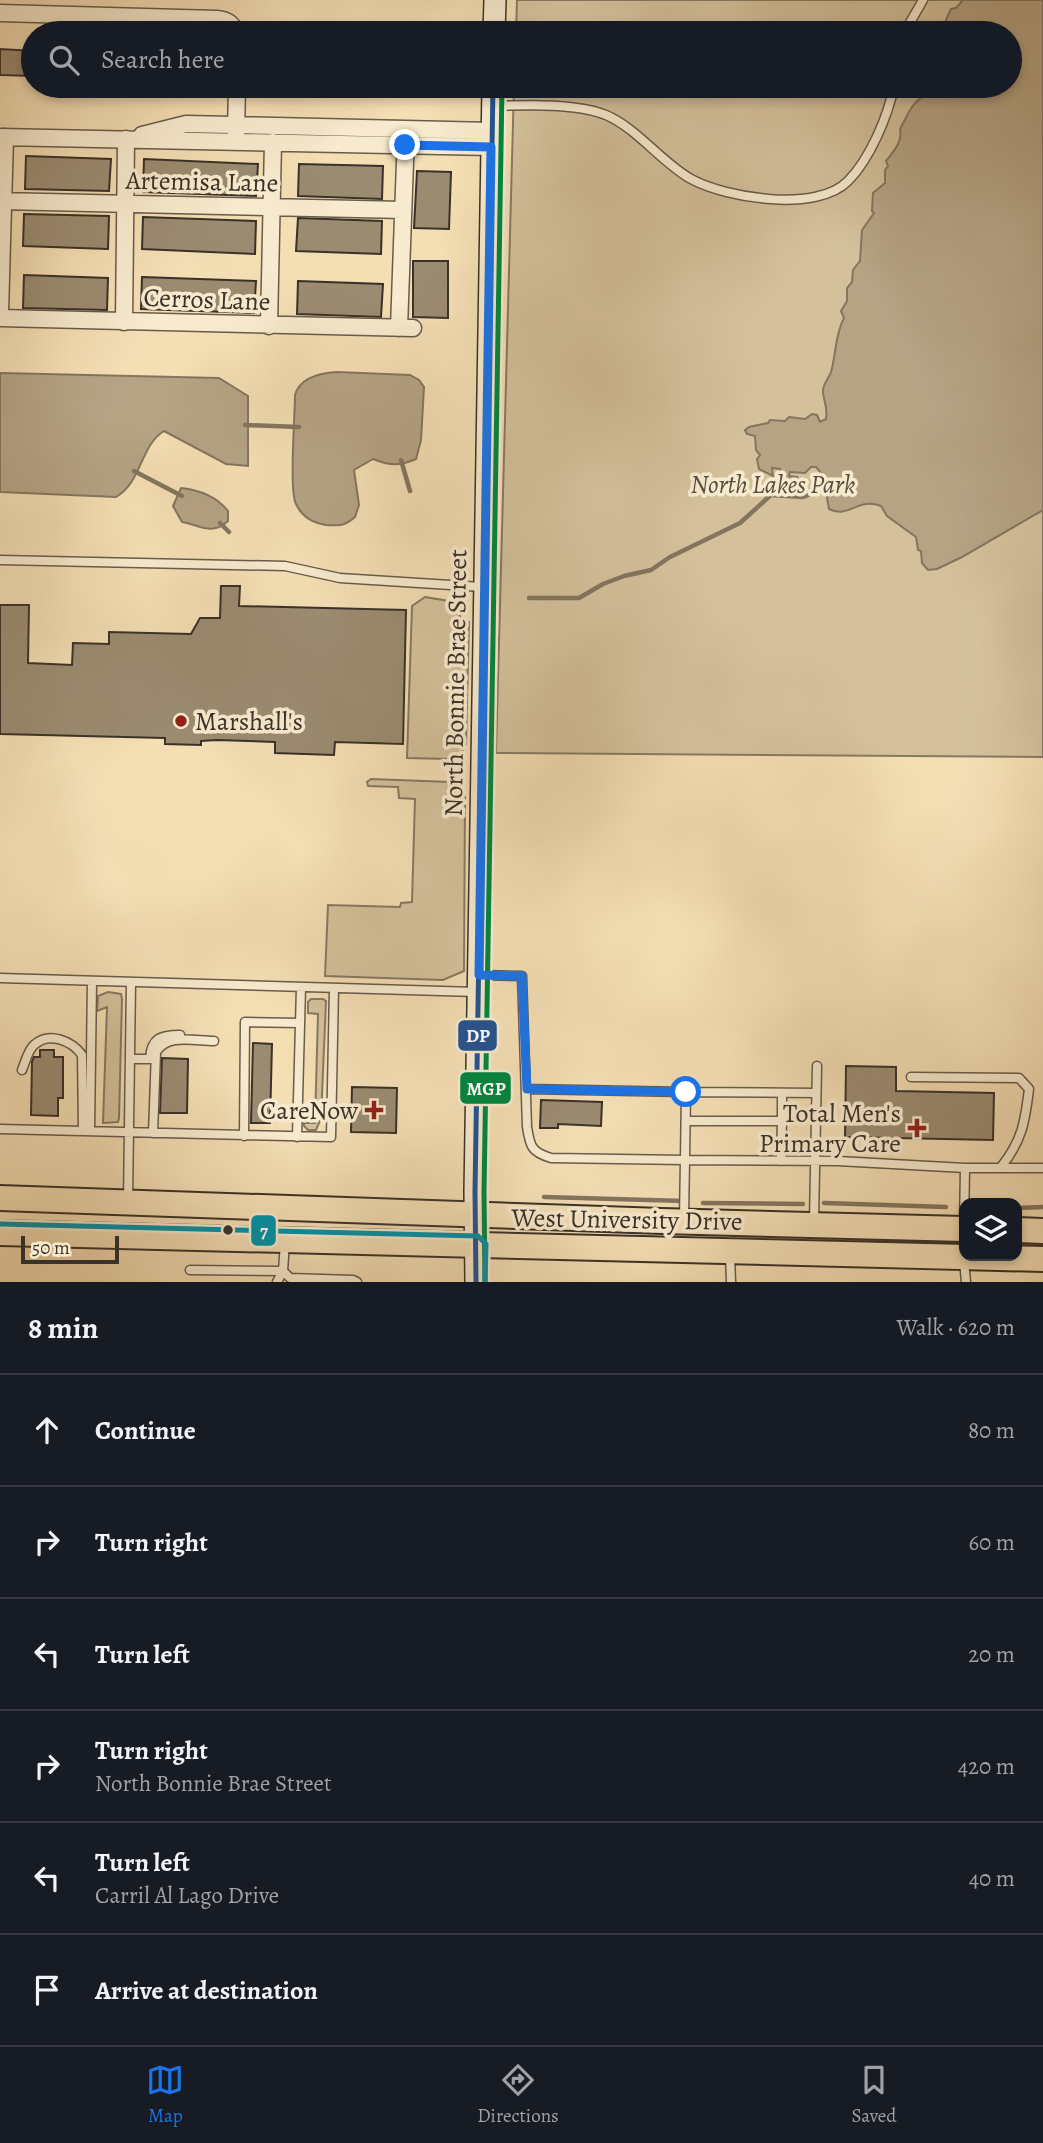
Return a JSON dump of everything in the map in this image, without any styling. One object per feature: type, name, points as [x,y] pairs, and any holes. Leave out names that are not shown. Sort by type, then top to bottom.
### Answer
[{"type":"main road","points":[[494,21],[495,0]]},
{"type":"main road","name":"North Bonnie Brae Street","points":[[476,1282],[492,98]]},
{"type":"main road","name":"West University Drive","points":[[0,1198],[684,1222],[959,1228]]},
{"type":"main road","points":[[0,1214],[45,1210],[80,1201]]},
{"type":"main road","points":[[1022,1230],[1043,1231]]},
{"type":"main road","name":"West University Drive","points":[[0,1233],[959,1256]]},
{"type":"main road","name":"West University Drive","points":[[1022,1258],[1043,1259]]},
{"type":"street","points":[[0,13],[227,21]]},
{"type":"street","points":[[237,98],[237,133]]},
{"type":"street","points":[[0,312],[3,137],[126,139],[186,124],[272,142],[406,136]]},
{"type":"street","points":[[237,133],[492,139]]},
{"type":"street","points":[[403,210],[406,136]]},
{"type":"street","points":[[124,322],[126,139]]},
{"type":"street","points":[[269,326],[272,142]]},
{"type":"street","name":"Artemisa Lane","points":[[2,201],[403,210]]},
{"type":"street","name":"Cerros Lane","points":[[0,318],[406,328],[403,210]]},
{"type":"lane","points":[[911,21],[923,0]]},
{"type":"lane","points":[[500,98],[529,105],[576,109],[607,116],[679,171],[710,188],[752,198],[795,199],[832,192],[847,182],[877,135],[890,98]]},
{"type":"lane","points":[[0,560],[285,566],[340,578],[485,587]]},
{"type":"lane","points":[[0,978],[334,988],[479,984],[522,976],[527,1127],[530,1144],[538,1154],[551,1158],[838,1161],[965,1168],[1043,1168]]},
{"type":"lane","points":[[86,1131],[92,981]]},
{"type":"lane","points":[[128,1203],[131,982]]},
{"type":"lane","points":[[297,1137],[300,987]]},
{"type":"lane","points":[[0,1129],[331,1137],[334,988]]},
{"type":"lane","points":[[244,1136],[245,1022],[300,1023]]},
{"type":"lane","points":[[130,1059],[150,1059],[151,1046],[166,1036],[214,1039],[174,1040],[163,1042],[159,1046],[156,1052],[153,1133]]},
{"type":"lane","points":[[22,1070],[32,1046],[43,1040],[66,1040],[76,1046],[82,1055],[86,1131]]},
{"type":"lane","points":[[814,1224],[817,1066]]},
{"type":"lane","points":[[911,1077],[1019,1078],[1029,1089],[1026,1119],[1020,1139],[1001,1167]]},
{"type":"lane","points":[[527,1089],[816,1093]]},
{"type":"lane","points":[[684,1222],[686,1092]]},
{"type":"lane","points":[[781,1161],[782,1093]]},
{"type":"lane","points":[[686,1121],[782,1122]]},
{"type":"lane","points":[[964,1198],[965,1168]]},
{"type":"lane","points":[[278,1282],[283,1272],[285,1239]]},
{"type":"lane","points":[[730,1251],[730,1282]]},
{"type":"lane","points":[[964,1261],[966,1282]]},
{"type":"lane","points":[[190,1270],[283,1272],[290,1278],[357,1282]]},
{"type":"green space","name":"North Lakes Park","points":[[517,0],[1043,0],[1043,757],[496,753],[514,98],[1022,98],[1022,21],[516,21]]},
{"type":"green space","points":[[425,597],[449,601],[460,614],[460,622],[469,622],[466,744],[460,757],[407,758],[412,606]]},
{"type":"green space","points":[[371,779],[451,782],[460,788],[465,797],[464,971],[443,980],[325,976],[328,905],[400,907],[401,903],[412,902],[415,799],[399,798],[398,787],[368,786],[367,782]]},
{"type":"green space","points":[[108,992],[121,994],[122,999],[119,1118],[118,1122],[103,1123],[107,1007],[97,1011],[98,996]]},
{"type":"green space","points":[[311,999],[326,1001],[321,1118],[316,1130],[308,1130],[304,1126],[304,1123],[315,1123],[318,1014],[308,1013],[308,1002]]},
{"type":"shaded area","points":[[963,0],[1043,0],[1043,510],[962,557],[937,569],[928,570],[922,563],[916,537],[887,516],[881,506],[866,504],[842,511],[829,509],[826,492],[823,492],[824,488],[820,485],[821,482],[828,482],[816,467],[811,467],[805,473],[790,472],[789,476],[799,480],[789,485],[784,477],[780,477],[780,469],[772,468],[773,476],[759,469],[757,459],[760,455],[756,450],[755,436],[747,434],[745,430],[770,420],[785,421],[789,417],[805,419],[812,414],[817,415],[820,422],[826,419],[823,389],[831,372],[844,318],[841,311],[847,301],[847,288],[852,282],[853,270],[860,261],[862,230],[874,213],[873,193],[885,183],[885,170],[888,166],[886,161],[899,142],[900,129],[914,104],[921,98],[1022,98],[1022,21],[946,21],[951,9],[956,8]]},
{"type":"shaded area","points":[[0,373],[219,378],[248,396],[248,466],[226,464],[164,431],[150,446],[131,482],[116,497],[0,492]]},
{"type":"shaded area","points":[[324,373],[410,375],[419,380],[424,387],[421,440],[416,459],[395,464],[373,459],[354,470],[359,505],[355,517],[345,524],[326,525],[308,519],[296,504],[294,496],[295,395],[306,380]]},
{"type":"shaded area","points":[[181,488],[201,492],[218,501],[228,511],[228,521],[211,529],[182,522],[173,506]]},
{"type":"building","points":[[0,49],[21,50],[21,76],[0,75]]},
{"type":"building","points":[[26,156],[111,159],[109,191],[25,189]]},
{"type":"building","points":[[144,159],[258,164],[256,196],[143,192]]},
{"type":"building","points":[[299,164],[383,166],[382,199],[298,196]]},
{"type":"building","points":[[417,171],[451,172],[449,229],[414,228]]},
{"type":"building","points":[[24,214],[109,216],[108,249],[23,246]]},
{"type":"building","points":[[143,217],[256,221],[255,254],[142,249]]},
{"type":"building","points":[[298,218],[382,221],[381,254],[296,251]]},
{"type":"building","points":[[413,261],[448,261],[448,318],[413,317]]},
{"type":"building","points":[[24,275],[108,278],[107,310],[23,308]]},
{"type":"building","points":[[142,277],[256,281],[254,313],[141,309]]},
{"type":"building","points":[[298,281],[383,284],[381,317],[297,314]]},
{"type":"building","points":[[221,586],[240,586],[239,606],[406,610],[403,744],[335,742],[334,755],[275,753],[275,742],[217,740],[201,741],[201,745],[165,744],[165,738],[0,734],[0,605],[29,605],[28,663],[72,665],[73,643],[109,644],[109,632],[191,634],[200,618],[220,618]]},
{"type":"building","points":[[253,1043],[272,1044],[270,1123],[251,1123]]},
{"type":"building","points":[[40,1050],[54,1050],[54,1057],[63,1057],[63,1098],[58,1098],[58,1116],[31,1115],[32,1062],[34,1057],[40,1057]]},
{"type":"building","points":[[162,1058],[188,1059],[187,1113],[160,1113]]},
{"type":"building","points":[[846,1066],[896,1067],[896,1091],[994,1093],[993,1140],[845,1137]]},
{"type":"building","name":"CareNow","points":[[352,1087],[397,1088],[396,1133],[351,1132]]},
{"type":"building","points":[[541,1100],[602,1102],[601,1126],[558,1124],[558,1128],[540,1128]]},
{"type":"waterway","points":[[245,425],[299,427]]},
{"type":"waterway","points":[[401,460],[410,491]]},
{"type":"waterway","points":[[134,471],[182,496]]},
{"type":"waterway","points":[[529,598],[579,598],[603,584],[651,570],[670,557],[740,523],[771,495],[803,497],[829,487]]},
{"type":"waterway","points":[[220,523],[229,532]]},
{"type":"waterway","points":[[544,1197],[684,1201]]},
{"type":"waterway","points":[[703,1203],[803,1204]]},
{"type":"waterway","points":[[824,1203],[946,1207]]},
{"type":"waterway","points":[[1022,1208],[1043,1207]]},
{"type":"transit line","name":"DP","points":[[476,1282],[475,1192],[493,98]]},
{"type":"transit line","name":"MGP","points":[[485,1282],[484,1192],[502,98]]},
{"type":"transit line","name":"7","points":[[0,1224],[478,1236],[486,1244],[485,1282]]},
{"type":"place","name":"Marshall's","points":[[181,721]]},
{"type":"place","name":"CareNow","points":[[374,1110]]},
{"type":"place","name":"Total Men's Primary Care","points":[[917,1128]]},
{"type":"route","points":[[405,145],[491,147],[479,975],[522,976],[527,1089],[686,1092]]}]
